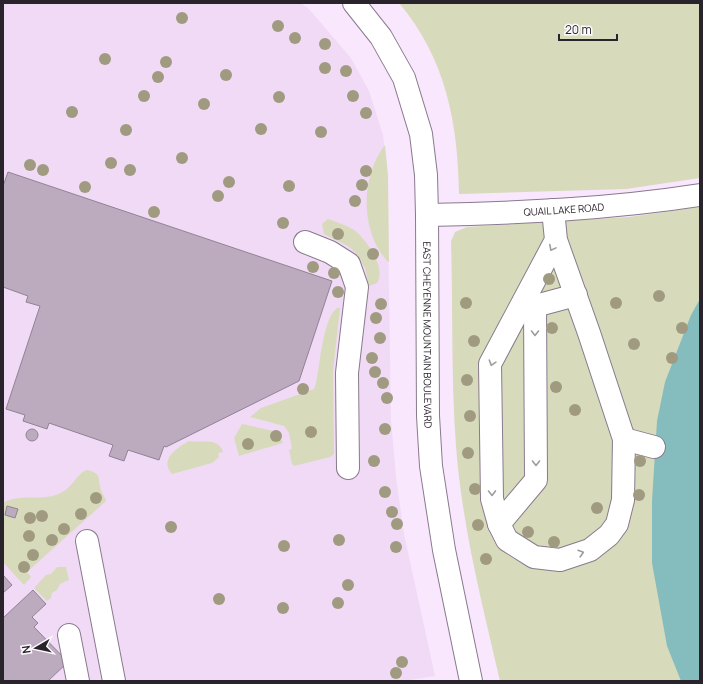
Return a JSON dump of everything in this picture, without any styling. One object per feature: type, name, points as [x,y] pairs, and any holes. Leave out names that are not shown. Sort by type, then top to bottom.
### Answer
[{"type":"street","name":"EAST CHEYENNE MOUNTAIN BOULEVARD","points":[[354,3],[381,37],[406,84],[421,134],[426,175],[428,416],[431,466],[444,550],[471,681]]},
{"type":"street","name":"QUAIL LAKE ROAD","points":[[427,215],[609,207],[700,196]]},
{"type":"street","points":[[553,210],[556,240],[624,439],[623,500],[617,524],[609,534],[590,550],[560,560],[534,557],[507,540],[499,524],[492,499],[490,364],[530,303],[556,240]]},
{"type":"street","points":[[305,242],[330,252],[349,264],[357,287],[347,372],[348,468]]},
{"type":"street","points":[[530,303],[576,295]]},
{"type":"street","points":[[499,524],[536,480],[530,303]]},
{"type":"street","points":[[624,439],[654,447]]},
{"type":"street","points":[[87,541],[114,681]]},
{"type":"street","points":[[69,636],[78,681]]},
{"type":"shaded area","points":[[3,3],[301,3],[309,9],[351,58],[369,91],[383,135],[387,166],[391,419],[396,477],[404,534],[435,676],[404,681],[3,681]]},
{"type":"shaded area","points":[[399,3],[700,3],[700,178],[626,189],[459,194],[456,142],[446,93],[428,46],[415,24]]},
{"type":"shaded area","points":[[385,145],[388,176],[388,262],[379,250],[372,236],[368,220],[367,204],[371,173],[377,158]]},
{"type":"shaded area","points":[[700,207],[700,681],[500,681],[468,535],[459,476],[453,395],[451,241],[455,232],[467,227],[629,217]]},
{"type":"shaded area","points":[[328,219],[354,230],[364,240],[374,254],[377,262],[379,277],[377,283],[369,286],[365,268],[356,253],[348,246],[324,234],[322,224]]},
{"type":"shaded area","points":[[700,299],[700,681],[681,681],[667,646],[652,563],[652,501],[657,421],[665,382],[691,315]]},
{"type":"shaded area","points":[[337,308],[340,308],[333,371],[334,454],[330,457],[294,466],[292,464],[289,450],[292,449],[289,433],[284,426],[250,417],[261,408],[314,389],[325,331],[332,313]]},
{"type":"shaded area","points":[[242,424],[278,432],[283,443],[239,456],[234,438]]},
{"type":"shaded area","points":[[189,441],[214,442],[221,447],[223,452],[218,453],[219,457],[212,463],[172,474],[167,464],[171,454]]},
{"type":"shaded area","points":[[87,470],[97,475],[101,491],[106,501],[27,572],[31,577],[24,585],[3,562],[3,503],[16,498],[49,497],[56,495],[71,486],[83,472]]},
{"type":"shaded area","points":[[57,567],[66,567],[69,580],[60,584],[57,590],[52,593],[51,598],[47,601],[34,588],[46,575],[51,574]]},
{"type":"building","points":[[8,172],[332,281],[299,381],[166,447],[164,446],[159,460],[128,450],[124,461],[109,456],[113,445],[49,423],[47,429],[23,421],[25,415],[6,409],[40,306],[26,302],[28,296],[3,287],[3,186]]},
{"type":"building","points":[[30,429],[34,429],[38,435],[34,441],[30,441],[26,437],[26,433]]},
{"type":"building","points":[[7,506],[18,509],[15,518],[5,515]]},
{"type":"building","points":[[3,575],[12,585],[3,593]]},
{"type":"building","points":[[33,590],[46,604],[32,617],[38,623],[34,627],[68,662],[48,681],[3,681],[3,618]]}]
